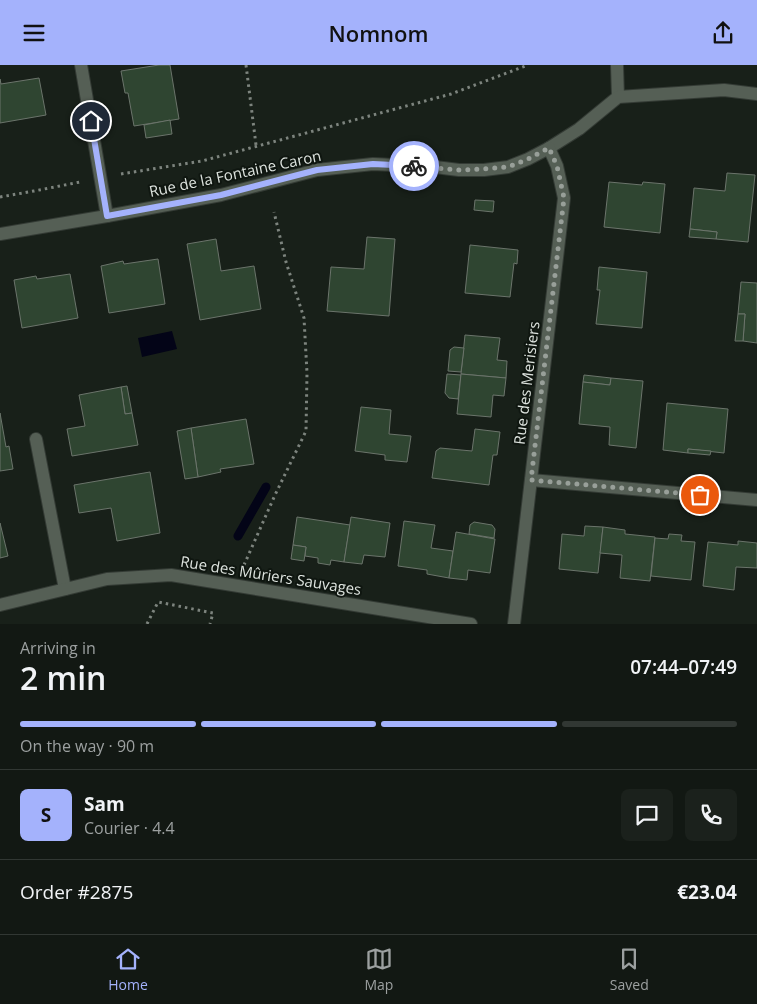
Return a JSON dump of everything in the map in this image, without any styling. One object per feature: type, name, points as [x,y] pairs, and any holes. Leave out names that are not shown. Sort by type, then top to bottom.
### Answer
[{"type":"street","points":[[81,65],[107,216]]},
{"type":"street","points":[[618,65],[618,97],[724,90],[757,93]]},
{"type":"street","name":"Rue de la Fontaine Caron","points":[[0,234],[221,195],[317,170],[373,164],[459,170],[508,167],[549,148],[578,129],[618,97]]},
{"type":"street","name":"Rue des Merisiers","points":[[514,624],[564,198],[557,166],[549,148]]},
{"type":"street","points":[[36,439],[65,589]]},
{"type":"street","points":[[531,480],[757,500]]},
{"type":"street","name":"Rue des Mûriers Sauvages","points":[[0,605],[107,579],[171,575],[471,624]]},
{"type":"path","points":[[246,65],[256,145]]},
{"type":"path","name":"Rue de la Fontaine Caron","points":[[0,197],[101,177],[202,161],[451,94],[528,65]]},
{"type":"path","points":[[244,565],[274,495],[306,431],[307,373],[304,318],[286,263],[274,212]]},
{"type":"path","points":[[147,624],[158,602],[213,613],[210,624]]},
{"type":"water","points":[[172,331],[177,349],[142,357],[138,338]]},
{"type":"building","points":[[170,65],[179,119],[134,126],[128,93],[125,93],[121,71]]},
{"type":"building","points":[[39,78],[46,115],[0,123],[0,79],[1,84]]},
{"type":"building","points":[[170,120],[172,134],[146,138],[144,125]]},
{"type":"building","points":[[727,173],[755,175],[748,242],[716,239],[717,232],[690,229],[694,188],[725,191]]},
{"type":"building","points":[[609,182],[642,185],[643,182],[665,184],[660,233],[604,227]]},
{"type":"building","points":[[475,200],[494,201],[493,212],[474,210]]},
{"type":"building","points":[[690,229],[717,232],[716,239],[689,237]]},
{"type":"building","points":[[367,237],[395,239],[389,316],[327,311],[331,267],[364,269]]},
{"type":"building","points":[[216,239],[221,271],[254,266],[261,309],[200,320],[187,244]]},
{"type":"building","points":[[470,245],[518,250],[517,264],[514,263],[510,297],[465,293]]},
{"type":"building","points":[[158,259],[165,304],[109,313],[101,266],[123,261],[124,264]]},
{"type":"building","points":[[599,267],[647,272],[642,328],[596,324],[600,290],[597,290]]},
{"type":"building","points":[[70,274],[78,318],[22,328],[14,280],[36,276],[37,279]]},
{"type":"building","points":[[741,282],[757,283],[757,343],[743,341],[745,314],[738,314]]},
{"type":"building","points":[[738,314],[745,314],[743,341],[735,341]]},
{"type":"building","points":[[465,335],[500,338],[497,360],[507,361],[506,378],[461,374]]},
{"type":"building","points":[[454,347],[464,348],[461,372],[448,371],[450,350]]},
{"type":"building","points":[[447,374],[461,375],[458,399],[449,398],[445,393]]},
{"type":"building","points":[[461,374],[506,378],[504,396],[493,395],[491,417],[457,414]]},
{"type":"building","points":[[584,375],[611,378],[610,385],[583,382]]},
{"type":"building","points":[[611,378],[643,381],[636,448],[609,445],[610,427],[579,424],[583,382],[610,385]]},
{"type":"building","points":[[127,386],[132,413],[125,414],[121,387]]},
{"type":"building","points":[[121,387],[125,414],[132,413],[138,445],[72,456],[67,429],[85,426],[79,395]]},
{"type":"building","points":[[667,403],[728,409],[724,453],[688,449],[688,453],[663,450]]},
{"type":"building","points":[[361,407],[391,410],[389,434],[411,436],[407,462],[385,460],[385,455],[355,451]]},
{"type":"building","points":[[0,413],[6,447],[9,446],[13,469],[0,471]]},
{"type":"building","points":[[246,419],[254,464],[220,469],[221,472],[198,477],[191,428]]},
{"type":"building","points":[[191,428],[198,477],[185,479],[177,431]]},
{"type":"building","points":[[475,429],[500,432],[497,455],[493,455],[489,485],[432,478],[436,451],[440,448],[472,451]]},
{"type":"building","points":[[688,449],[711,451],[710,455],[688,453]]},
{"type":"building","points":[[150,472],[160,533],[117,541],[111,508],[79,513],[74,485]]},
{"type":"building","points":[[297,517],[350,525],[344,562],[331,560],[330,565],[318,563],[318,558],[305,556],[306,547],[293,545]]},
{"type":"building","points":[[351,517],[390,523],[385,557],[364,555],[362,564],[344,562]]},
{"type":"building","points":[[404,521],[435,525],[431,548],[453,551],[449,578],[427,574],[427,570],[398,566]]},
{"type":"building","points":[[474,522],[492,525],[495,529],[494,538],[469,534],[470,525]]},
{"type":"building","points":[[0,523],[8,556],[0,558]]},
{"type":"building","points":[[585,526],[603,527],[598,573],[559,569],[562,534],[584,536]]},
{"type":"building","points":[[603,527],[625,530],[625,534],[655,537],[650,581],[620,578],[622,555],[600,553]]},
{"type":"building","points":[[456,532],[495,539],[490,573],[468,570],[467,580],[449,578]]},
{"type":"building","points":[[669,534],[682,535],[681,541],[695,542],[691,580],[651,576],[655,538],[668,539]]},
{"type":"building","points":[[738,541],[757,543],[757,568],[736,567],[734,590],[703,586],[708,542],[738,545]]},
{"type":"building","points":[[293,545],[306,547],[304,561],[291,559]]},
{"type":"waterway","points":[[238,536],[266,487]]},
{"type":"way so far","points":[[414,166],[459,170],[508,167],[549,148],[557,166],[564,198],[531,480],[700,495]]},
{"type":"route","points":[[91,121],[107,216],[221,195],[317,170],[373,164],[414,166]]}]
